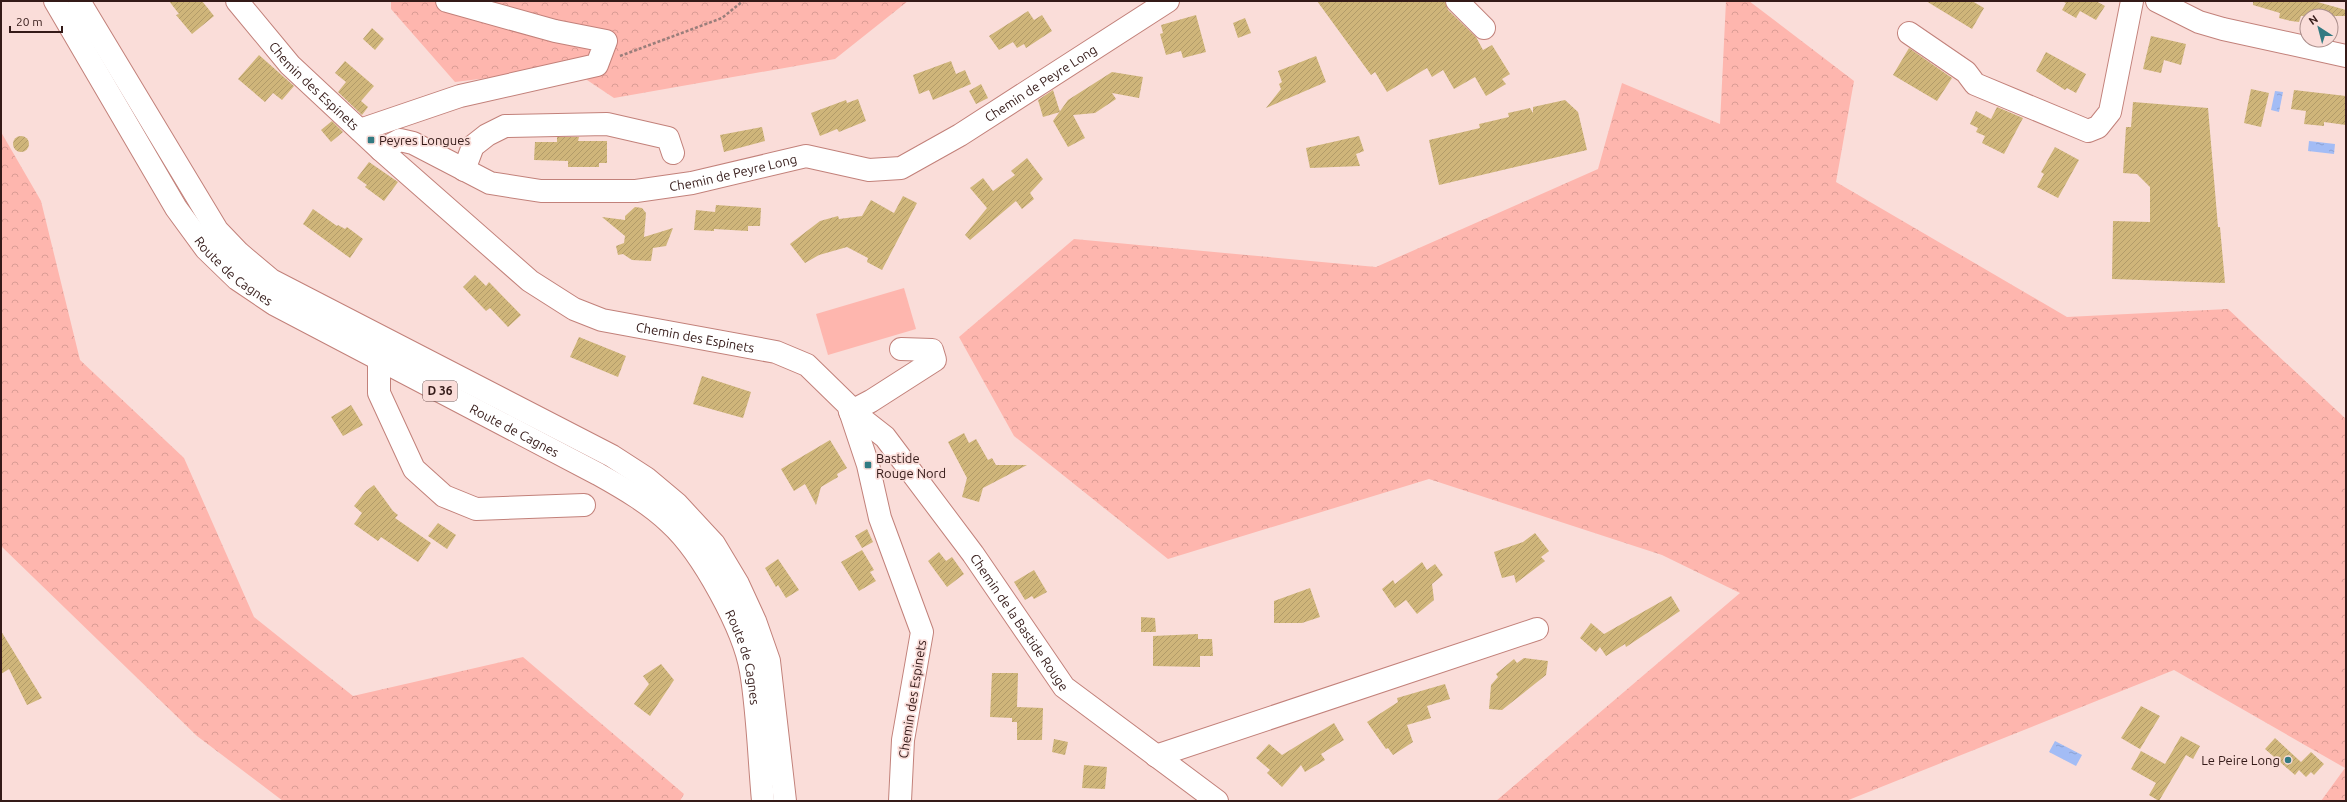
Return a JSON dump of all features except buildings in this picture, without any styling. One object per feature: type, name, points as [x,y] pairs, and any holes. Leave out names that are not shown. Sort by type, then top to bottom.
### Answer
[{"type":"street","name":"Route de Cagnes","points":[[55,1],[176,208],[206,249],[237,279],[274,304],[598,474],[634,495],[671,524],[700,561],[721,596],[738,631],[748,664],[764,801]]},
{"type":"street","name":"Route de Cagnes","points":[[80,1],[195,197],[217,230],[239,253],[270,280],[612,456],[646,478],[678,504],[714,544],[738,584],[755,621],[769,661],[785,801]]},
{"type":"street","name":"Chemin des Espinets","points":[[237,1],[290,64],[381,150],[530,281],[574,310],[602,320],[776,352],[807,365],[848,405],[868,465],[880,518],[922,632],[904,740],[900,801]]},
{"type":"street","points":[[360,130],[460,96],[597,65],[606,41],[555,31],[447,1]]},
{"type":"street","name":"Chemin de Peyre Long","points":[[381,150],[400,140],[413,143],[490,183],[541,191],[636,191],[692,183],[806,156],[869,170],[901,168],[960,135],[1168,1]]},
{"type":"street","points":[[1457,1],[1484,28]]},
{"type":"street","points":[[1909,33],[1966,72],[1975,84],[2088,131],[2098,127],[2110,112],[2132,1]]},
{"type":"street","points":[[2157,1],[2199,22],[2223,29],[2346,56]]},
{"type":"street","points":[[464,170],[473,146],[487,134],[505,126],[607,124],[668,138],[673,153]]},
{"type":"street","points":[[851,414],[935,360],[932,350],[901,349]]},
{"type":"street","points":[[379,359],[379,393],[414,469],[444,496],[476,509],[584,505]]},
{"type":"street","name":"Chemin de la Bastide Rouge","points":[[851,414],[862,419],[885,437],[973,554],[1064,687],[1217,801]]},
{"type":"street","points":[[1156,756],[1537,629]]},
{"type":"path","points":[[597,65],[722,18],[743,1]]},
{"type":"green space","points":[[391,1],[908,1],[835,59],[614,98],[569,68],[455,82],[391,9]]},
{"type":"green space","points":[[1726,1],[1749,1],[1854,81],[1836,182],[2067,317],[2228,309],[2346,419],[2346,801],[2321,801],[2345,768],[2174,670],[1846,801],[1496,801],[1740,593],[1662,555],[1429,479],[1168,559],[1014,436],[959,337],[1074,239],[1376,267],[1598,169],[1622,83],[1720,124]]},
{"type":"green space","points":[[1,132],[41,201],[80,360],[184,458],[254,617],[353,696],[523,657],[684,794],[680,801],[283,801],[197,736],[1,546]]},
{"type":"green space","points":[[904,288],[916,329],[828,355],[816,314]]},
{"type":"water","points":[[2275,91],[2283,92],[2279,112],[2271,110]]},
{"type":"water","points":[[2309,141],[2335,144],[2334,154],[2308,151]]},
{"type":"water","points":[[2055,741],[2082,755],[2076,766],[2049,752]]},
{"type":"place","name":"Peyres Longues","points":[[371,140]]},
{"type":"place","name":"Bastide Rouge Nord","points":[[868,465]]},
{"type":"place","name":"Le Peire Long","points":[[2288,760]]}]
